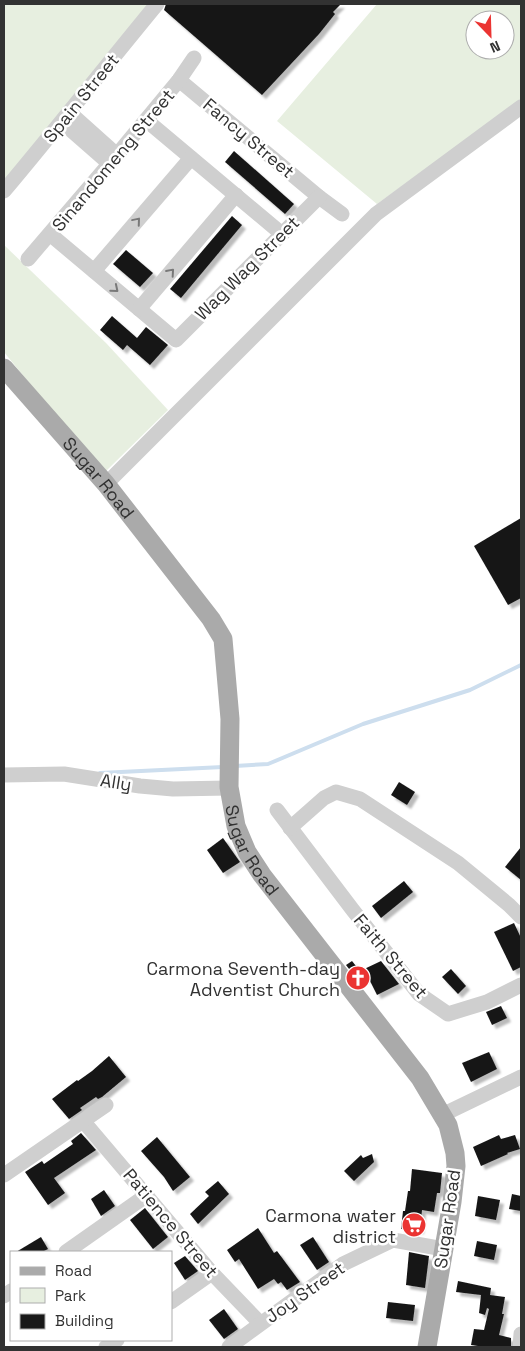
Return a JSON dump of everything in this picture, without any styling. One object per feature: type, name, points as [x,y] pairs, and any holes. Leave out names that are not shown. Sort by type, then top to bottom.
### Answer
[{"type":"main road","name":"Sugar Road","points":[[4,368],[106,484],[211,619],[223,639],[230,719],[229,787],[236,826],[247,852],[262,875],[420,1078],[442,1115],[452,1139],[456,1160],[452,1202],[427,1347]]},
{"type":"street","name":"Spain Street","points":[[4,191],[71,122],[157,4]]},
{"type":"street","name":"Sinandomeng Street","points":[[28,260],[51,235],[179,80],[194,58]]},
{"type":"street","name":"Fancy Street","points":[[179,80],[342,214]]},
{"type":"street","points":[[106,484],[376,214],[521,107]]},
{"type":"street","points":[[146,120],[282,234]]},
{"type":"street","points":[[71,122],[114,159]]},
{"type":"street","points":[[94,271],[191,158]]},
{"type":"street","points":[[51,235],[139,309],[236,195]]},
{"type":"street","name":"Wag Wag Street","points":[[139,309],[176,340],[319,196]]},
{"type":"street","name":"Ally","points":[[4,775],[64,774],[140,786],[173,789],[229,787]]},
{"type":"street","points":[[290,828],[324,798],[336,792],[360,799],[458,863],[521,917]]},
{"type":"street","name":"Faith Street","points":[[277,810],[419,994],[448,1014],[487,1002],[521,985]]},
{"type":"street","points":[[442,1115],[521,1077]]},
{"type":"street","points":[[4,1174],[73,1126],[84,1122],[106,1105]]},
{"type":"street","name":"Patience Street","points":[[84,1122],[212,1273],[260,1323]]},
{"type":"street","points":[[67,1251],[147,1195]]},
{"type":"street","name":"Joy Street","points":[[229,1347],[343,1264],[393,1240],[444,1249]]},
{"type":"street","points":[[172,1301],[212,1273]]},
{"type":"street","points":[[520,1347],[521,1334]]},
{"type":"green space","points":[[4,4],[151,4],[4,181]]},
{"type":"green space","points":[[377,4],[521,4],[521,101],[377,204],[277,121]]},
{"type":"green space","points":[[4,245],[106,343],[168,410],[103,474],[4,352]]},
{"type":"building","points":[[166,4],[341,4],[333,12],[335,14],[319,34],[262,95],[164,10]]},
{"type":"building","points":[[234,151],[294,204],[285,214],[225,162]]},
{"type":"building","points":[[232,216],[242,225],[181,298],[170,289]]},
{"type":"building","points":[[126,250],[153,273],[140,287],[113,264]]},
{"type":"building","points":[[112,316],[137,338],[146,327],[168,345],[150,365],[127,345],[123,350],[100,330]]},
{"type":"building","points":[[521,518],[521,598],[508,605],[474,546]]},
{"type":"building","points":[[399,782],[415,792],[407,805],[391,795]]},
{"type":"building","points":[[223,838],[240,862],[223,873],[207,850]]},
{"type":"building","points":[[521,847],[521,880],[505,867]]},
{"type":"building","points":[[404,881],[413,892],[381,918],[372,906]]},
{"type":"building","points":[[514,923],[521,938],[521,967],[513,971],[494,932]]},
{"type":"building","points":[[352,961],[360,971],[381,961],[399,984],[377,995],[368,977],[359,982],[346,965]]},
{"type":"building","points":[[451,969],[466,986],[458,994],[442,977]]},
{"type":"building","points":[[501,1006],[507,1018],[492,1025],[486,1012]]},
{"type":"building","points":[[489,1052],[497,1069],[471,1082],[462,1063]]},
{"type":"building","points":[[109,1056],[126,1077],[102,1097],[98,1099],[96,1097],[80,1108],[82,1110],[69,1119],[52,1099],[92,1071]]},
{"type":"building","points":[[81,1133],[96,1150],[54,1178],[65,1193],[48,1205],[25,1172],[42,1161],[44,1164],[73,1144],[71,1141]]},
{"type":"building","points":[[499,1135],[501,1139],[515,1135],[520,1149],[507,1153],[481,1166],[473,1147]]},
{"type":"building","points":[[157,1137],[190,1177],[173,1191],[164,1177],[141,1151]]},
{"type":"building","points":[[372,1154],[374,1162],[354,1181],[344,1171],[361,1155],[363,1158]]},
{"type":"building","points":[[412,1169],[442,1173],[440,1193],[437,1193],[434,1212],[422,1210],[420,1230],[401,1229],[403,1211],[405,1211],[408,1191],[410,1191]]},
{"type":"building","points":[[218,1181],[229,1194],[198,1224],[190,1214],[209,1196],[205,1192]]},
{"type":"building","points":[[104,1190],[115,1206],[101,1216],[91,1199]]},
{"type":"building","points":[[512,1194],[521,1196],[521,1211],[509,1209]]},
{"type":"building","points":[[478,1196],[500,1200],[496,1220],[475,1216]]},
{"type":"building","points":[[145,1208],[168,1237],[153,1249],[130,1220]]},
{"type":"building","points":[[258,1228],[274,1253],[277,1251],[300,1282],[287,1290],[281,1282],[278,1284],[274,1279],[258,1289],[239,1259],[235,1262],[227,1250]]},
{"type":"building","points":[[41,1237],[48,1249],[44,1251],[18,1251]]},
{"type":"building","points":[[313,1237],[329,1262],[317,1270],[300,1245]]},
{"type":"building","points":[[477,1241],[497,1245],[494,1260],[474,1256]]},
{"type":"building","points":[[409,1252],[429,1256],[425,1288],[406,1285]]},
{"type":"building","points":[[185,1256],[198,1271],[185,1280],[174,1263]]},
{"type":"building","points":[[458,1281],[491,1288],[490,1295],[505,1297],[502,1314],[504,1314],[499,1335],[511,1338],[511,1347],[471,1345],[474,1329],[484,1330],[489,1309],[487,1308],[485,1315],[479,1313],[481,1295],[456,1292]]},
{"type":"building","points":[[388,1302],[415,1305],[413,1321],[386,1318]]},
{"type":"building","points":[[224,1309],[238,1329],[224,1339],[209,1320]]},
{"type":"waterway","points":[[235,766],[268,764],[363,724],[470,690],[521,665]]},
{"type":"waterway","points":[[100,773],[223,767]]},
{"type":"place","name":"Carmona Seventh-day Adventist Church","points":[[358,978]]},
{"type":"place","name":"Carmona water district","points":[[414,1225]]}]
